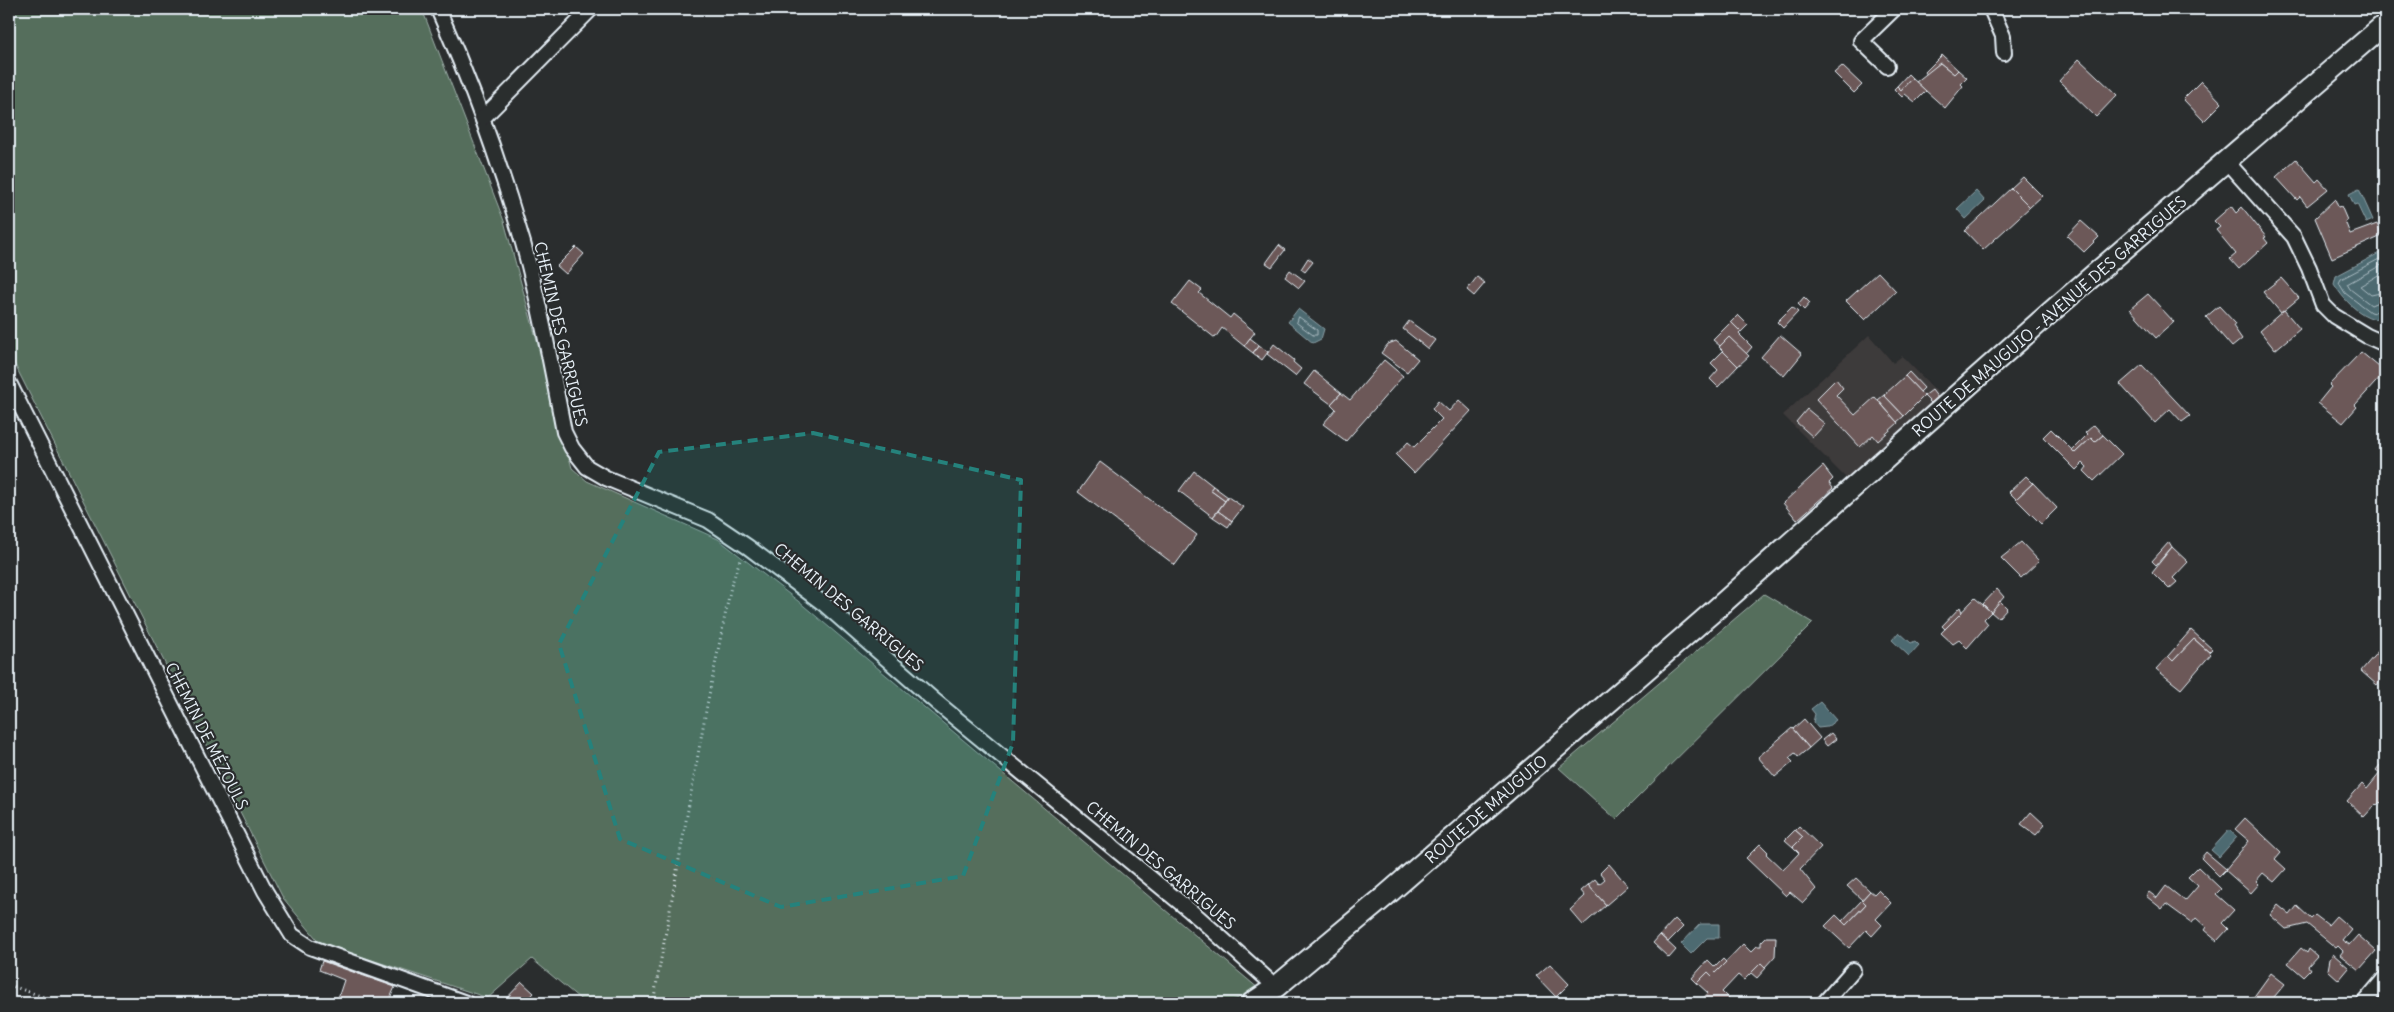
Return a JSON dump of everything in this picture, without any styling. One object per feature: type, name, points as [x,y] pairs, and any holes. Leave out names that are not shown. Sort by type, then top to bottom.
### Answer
[{"type":"street","name":"CHEMIN DES GARRIGUES","points":[[438,9],[483,118],[523,244],[564,432],[572,448],[587,467],[708,520],[748,547],[824,604],[936,702],[1200,918],[1276,987]]},
{"type":"street","points":[[483,118],[590,9]]},
{"type":"street","points":[[1887,66],[1861,41],[1894,9]]},
{"type":"street","points":[[1991,9],[2003,36],[2004,53]]},
{"type":"street","name":"ROUTE DE MAUGUIO - AVENUE DES GARRIGUES","points":[[1715,610],[2052,311],[2385,24]]},
{"type":"street","points":[[2227,162],[2294,237],[2310,268],[2323,305],[2334,316],[2366,336],[2385,344]]},
{"type":"street","name":"CHEMIN DE MÉZOULS","points":[[9,383],[265,891],[292,934],[310,947],[466,1003]]},
{"type":"street","name":"ROUTE DE MAUGUIO","points":[[1252,1003],[1276,987],[1383,898],[1715,610]]},
{"type":"street","points":[[1824,1003],[1853,970]]},
{"type":"street","points":[[2364,1003],[2385,978]]},
{"type":"path","points":[[653,1003],[706,705],[730,586],[748,547]]},
{"type":"path","points":[[9,984],[61,1003]]},
{"type":"highlighted area","points":[[813,433],[1021,480],[1013,743],[963,876],[781,907],[620,839],[559,644],[659,452]]},
{"type":"shaded area","points":[[1869,335],[1893,363],[1902,356],[1942,397],[1850,482],[1783,415]]},
{"type":"green space","points":[[9,9],[422,9],[504,221],[572,468],[587,481],[718,539],[798,601],[1259,989],[1227,1003],[585,1003],[532,959],[488,998],[320,943],[283,898],[9,353]]},
{"type":"green space","points":[[1764,594],[1813,623],[1616,819],[1559,768]]},
{"type":"water","points":[[2359,189],[2373,220],[2366,223],[2357,204],[2354,205],[2349,194]]},
{"type":"water","points":[[1976,191],[1985,201],[1966,219],[1957,209]]},
{"type":"water","points":[[2385,250],[2385,308],[2375,319],[2363,314],[2352,306],[2334,284],[2336,276]]},
{"type":"water","points":[[1298,309],[1324,329],[1321,339],[1313,343],[1288,322]]},
{"type":"water","points":[[1899,632],[1911,643],[1915,641],[1919,645],[1909,656],[1892,640]]},
{"type":"water","points":[[1820,702],[1836,720],[1827,727],[1818,728],[1813,722],[1815,714],[1811,709]]},
{"type":"water","points":[[2229,830],[2237,837],[2219,857],[2211,850]]},
{"type":"water","points":[[1700,924],[1719,924],[1719,938],[1707,938],[1691,954],[1681,944]]},
{"type":"building","points":[[1942,55],[1958,70],[1954,74],[1940,63],[1927,75],[1925,72]]},
{"type":"building","points":[[2079,59],[2117,95],[2096,117],[2059,81]]},
{"type":"building","points":[[1940,63],[1954,74],[1958,70],[1967,78],[1961,84],[1963,86],[1945,108],[1916,82]]},
{"type":"building","points":[[1842,66],[1862,85],[1854,93],[1834,73]]},
{"type":"building","points":[[1908,74],[1912,78],[1901,90],[1897,86]]},
{"type":"building","points":[[1912,78],[1926,91],[1915,102],[1905,94],[1902,97],[1894,89],[1897,86],[1901,90]]},
{"type":"building","points":[[2201,81],[2222,103],[2204,121],[2183,99]]},
{"type":"building","points":[[2296,159],[2316,182],[2319,179],[2328,189],[2307,206],[2300,197],[2297,200],[2276,177]]},
{"type":"building","points":[[2023,177],[2042,196],[2030,207],[2011,188]]},
{"type":"building","points":[[2011,188],[2030,207],[1983,250],[1965,231]]},
{"type":"building","points":[[2335,199],[2338,207],[2341,206],[2347,220],[2345,221],[2350,234],[2377,224],[2382,236],[2332,258],[2315,218]]},
{"type":"building","points":[[2231,206],[2236,213],[2242,207],[2266,237],[2264,238],[2268,243],[2239,269],[2230,259],[2236,254],[2216,230],[2220,227],[2214,221]]},
{"type":"building","points":[[2081,221],[2099,237],[2084,252],[2067,236]]},
{"type":"building","points":[[1279,245],[1285,250],[1272,267],[1266,263]]},
{"type":"building","points":[[576,247],[584,254],[566,274],[557,266]]},
{"type":"building","points":[[1308,258],[1313,262],[1305,272],[1301,269]]},
{"type":"building","points":[[1290,270],[1305,281],[1299,288],[1285,277]]},
{"type":"building","points":[[1878,272],[1896,291],[1865,320],[1846,301]]},
{"type":"building","points":[[1477,277],[1485,283],[1474,296],[1467,290]]},
{"type":"building","points":[[2281,278],[2299,298],[2281,313],[2263,292]]},
{"type":"building","points":[[1190,281],[1202,290],[1199,293],[1230,318],[1233,314],[1255,332],[1244,346],[1222,328],[1215,338],[1172,304]]},
{"type":"building","points":[[2148,294],[2174,322],[2156,338],[2130,309]]},
{"type":"building","points":[[1804,297],[1810,303],[1804,310],[1798,304]]},
{"type":"building","points":[[2219,306],[2235,323],[2233,326],[2242,339],[2232,347],[2206,317]]},
{"type":"building","points":[[1792,307],[1798,312],[1783,328],[1777,322]]},
{"type":"building","points":[[2284,310],[2300,329],[2275,350],[2260,331]]},
{"type":"building","points":[[1738,315],[1748,325],[1741,332],[1731,322]]},
{"type":"building","points":[[1409,321],[1435,340],[1428,349],[1403,329]]},
{"type":"building","points":[[1731,322],[1741,332],[1739,334],[1752,347],[1746,354],[1729,337],[1720,346],[1713,340]]},
{"type":"building","points":[[1780,335],[1802,354],[1784,376],[1761,357]]},
{"type":"building","points":[[1729,337],[1749,356],[1738,366],[1719,347]]},
{"type":"building","points":[[1250,338],[1259,345],[1253,353],[1244,346]]},
{"type":"building","points":[[1396,341],[1418,359],[1407,372],[1381,353],[1388,344]]},
{"type":"building","points":[[1274,344],[1294,360],[1293,362],[1301,369],[1295,376],[1267,354]]},
{"type":"building","points":[[1259,345],[1268,352],[1262,360],[1253,353]]},
{"type":"building","points":[[1723,351],[1738,366],[1718,387],[1710,379],[1718,370],[1711,363]]},
{"type":"building","points":[[2361,352],[2385,372],[2355,405],[2357,407],[2343,423],[2318,403],[2331,387],[2329,385]]},
{"type":"building","points":[[1384,360],[1403,376],[1346,441],[1323,424],[1336,409],[1331,404],[1341,393],[1350,400]]},
{"type":"building","points":[[2142,365],[2190,416],[2182,422],[2170,409],[2155,423],[2120,384]]},
{"type":"building","points":[[1314,371],[1341,393],[1331,404],[1304,384]]},
{"type":"building","points":[[1909,372],[1924,388],[1920,392],[1905,376]]},
{"type":"building","points":[[1905,376],[1924,396],[1904,416],[1884,395]]},
{"type":"building","points":[[1836,379],[1843,388],[1836,395],[1855,415],[1875,397],[1898,423],[1878,441],[1873,435],[1860,447],[1816,399]]},
{"type":"building","points":[[1932,390],[1938,398],[1931,403],[1924,396]]},
{"type":"building","points":[[1884,395],[1904,416],[1897,422],[1878,400]]},
{"type":"building","points":[[1459,400],[1471,411],[1414,473],[1396,455],[1408,442],[1414,447],[1442,419],[1432,409],[1438,401],[1449,411]]},
{"type":"building","points":[[1807,409],[1825,424],[1813,437],[1796,422]]},
{"type":"building","points":[[2094,425],[2103,435],[2095,442],[2091,438],[2075,453],[2072,450]]},
{"type":"building","points":[[2051,429],[2075,453],[2091,438],[2095,442],[2103,435],[2122,454],[2094,481],[2084,471],[2087,467],[2083,463],[2076,470],[2043,437]]},
{"type":"building","points":[[1100,462],[1197,535],[1175,565],[1078,492]]},
{"type":"building","points":[[1823,466],[1833,479],[1829,483],[1833,488],[1797,520],[1783,503]]},
{"type":"building","points":[[1194,471],[1213,486],[1210,490],[1225,501],[1213,517],[1179,491]]},
{"type":"building","points":[[2026,476],[2033,483],[2016,499],[2009,492]]},
{"type":"building","points":[[2033,483],[2057,508],[2041,524],[2016,499]]},
{"type":"building","points":[[1213,486],[1228,497],[1225,501],[1210,490]]},
{"type":"building","points":[[1228,497],[1243,507],[1232,521],[1218,511]]},
{"type":"building","points":[[1218,511],[1232,521],[1228,527],[1213,517]]},
{"type":"building","points":[[2021,542],[2039,561],[2021,578],[2001,558]]},
{"type":"building","points":[[2169,542],[2172,547],[2156,565],[2152,561]]},
{"type":"building","points":[[2172,547],[2188,562],[2173,578],[2177,582],[2169,589],[2152,572]]},
{"type":"building","points":[[1997,589],[2004,597],[1991,612],[1983,604]]},
{"type":"building","points":[[1975,598],[1991,612],[1984,619],[1988,624],[1967,648],[1959,640],[1953,644],[1941,633]]},
{"type":"building","points":[[2000,601],[2007,608],[1998,618],[1991,612]]},
{"type":"building","points":[[1960,607],[1962,612],[1945,629],[1942,626]]},
{"type":"building","points":[[2191,630],[2212,649],[2209,652],[2194,639],[2173,661],[2168,656]]},
{"type":"building","points":[[2194,639],[2211,654],[2181,689],[2156,669],[2168,656],[2173,661]]},
{"type":"building","points":[[2385,643],[2385,676],[2377,685],[2361,671]]},
{"type":"building","points":[[1804,719],[1820,738],[1809,748],[1793,729]]},
{"type":"building","points":[[1792,728],[1809,748],[1798,757],[1795,753],[1789,758],[1793,762],[1775,777],[1758,757]]},
{"type":"building","points":[[1831,733],[1836,739],[1827,746],[1822,740]]},
{"type":"building","points":[[2385,759],[2385,801],[2382,804],[2380,802],[2376,804],[2364,817],[2347,801],[2362,784],[2367,789],[2380,773],[2376,770]]},
{"type":"building","points":[[2031,812],[2045,825],[2036,835],[2021,824]]},
{"type":"building","points":[[2245,818],[2281,852],[2275,859],[2286,869],[2274,882],[2263,873],[2256,881],[2259,884],[2251,893],[2225,870],[2249,841],[2235,829]]},
{"type":"building","points":[[1799,826],[1821,847],[1800,869],[1816,889],[1803,903],[1790,892],[1786,896],[1746,858],[1760,844],[1768,852],[1766,854],[1783,870],[1799,853],[1793,847],[1803,837],[1795,830]]},
{"type":"building","points":[[1795,830],[1803,837],[1793,847],[1785,840]]},
{"type":"building","points":[[2206,852],[2226,869],[2219,876],[2201,858]]},
{"type":"building","points":[[1609,864],[1628,886],[1606,905],[1588,885],[1595,879],[1599,884],[1605,879],[1600,873]]},
{"type":"building","points":[[2198,867],[2221,889],[2216,894],[2234,910],[2222,923],[2228,929],[2217,941],[2204,930],[2206,927],[2196,918],[2192,923],[2166,904],[2162,909],[2146,896],[2149,892],[2157,898],[2166,886],[2185,901],[2198,886],[2188,877]]},
{"type":"building","points":[[1856,878],[1870,891],[1862,900],[1847,886]]},
{"type":"building","points":[[1588,885],[1606,905],[1583,925],[1570,910],[1585,896],[1581,891]]},
{"type":"building","points":[[1878,890],[1891,903],[1876,919],[1882,925],[1872,936],[1866,930],[1849,948],[1825,926],[1836,915],[1846,925],[1866,904],[1862,900],[1870,891],[1874,894]]},
{"type":"building","points":[[1862,900],[1866,904],[1846,925],[1842,921]]},
{"type":"building","points":[[2278,905],[2290,915],[2297,906],[2311,919],[2315,915],[2328,925],[2336,916],[2351,929],[2342,940],[2349,945],[2358,935],[2376,951],[2359,970],[2340,955],[2343,951],[2338,946],[2336,948],[2307,924],[2286,929],[2270,915]]},
{"type":"building","points":[[1675,919],[1683,927],[1668,942],[1660,935]]},
{"type":"building","points":[[1660,935],[1676,950],[1669,958],[1653,943]]},
{"type":"building","points":[[1766,937],[1776,937],[1775,956],[1765,967],[1761,963],[1744,980],[1738,975],[1722,992],[1730,1000],[1726,1003],[1699,1003],[1708,993],[1697,983],[1708,972],[1712,976],[1743,944],[1751,952],[1757,946],[1761,946],[1761,942]]},
{"type":"building","points":[[2301,948],[2307,953],[2309,949],[2317,956],[2308,966],[2310,969],[2303,976],[2288,963]]},
{"type":"building","points":[[2333,954],[2349,968],[2339,980],[2328,970]]},
{"type":"building","points":[[1723,959],[1726,962],[1712,976],[1708,972],[1697,983],[1692,978],[1708,960],[1715,967]]},
{"type":"building","points":[[322,961],[395,987],[388,1003],[354,1003],[338,998],[344,980],[319,970]]},
{"type":"building","points":[[1761,963],[1766,968],[1757,978],[1751,973]]},
{"type":"building","points":[[1550,964],[1569,984],[1556,997],[1536,976]]},
{"type":"building","points":[[2271,973],[2285,984],[2269,1003],[2250,1002]]},
{"type":"building","points":[[522,982],[534,993],[525,1003],[507,1003],[504,1001]]}]
